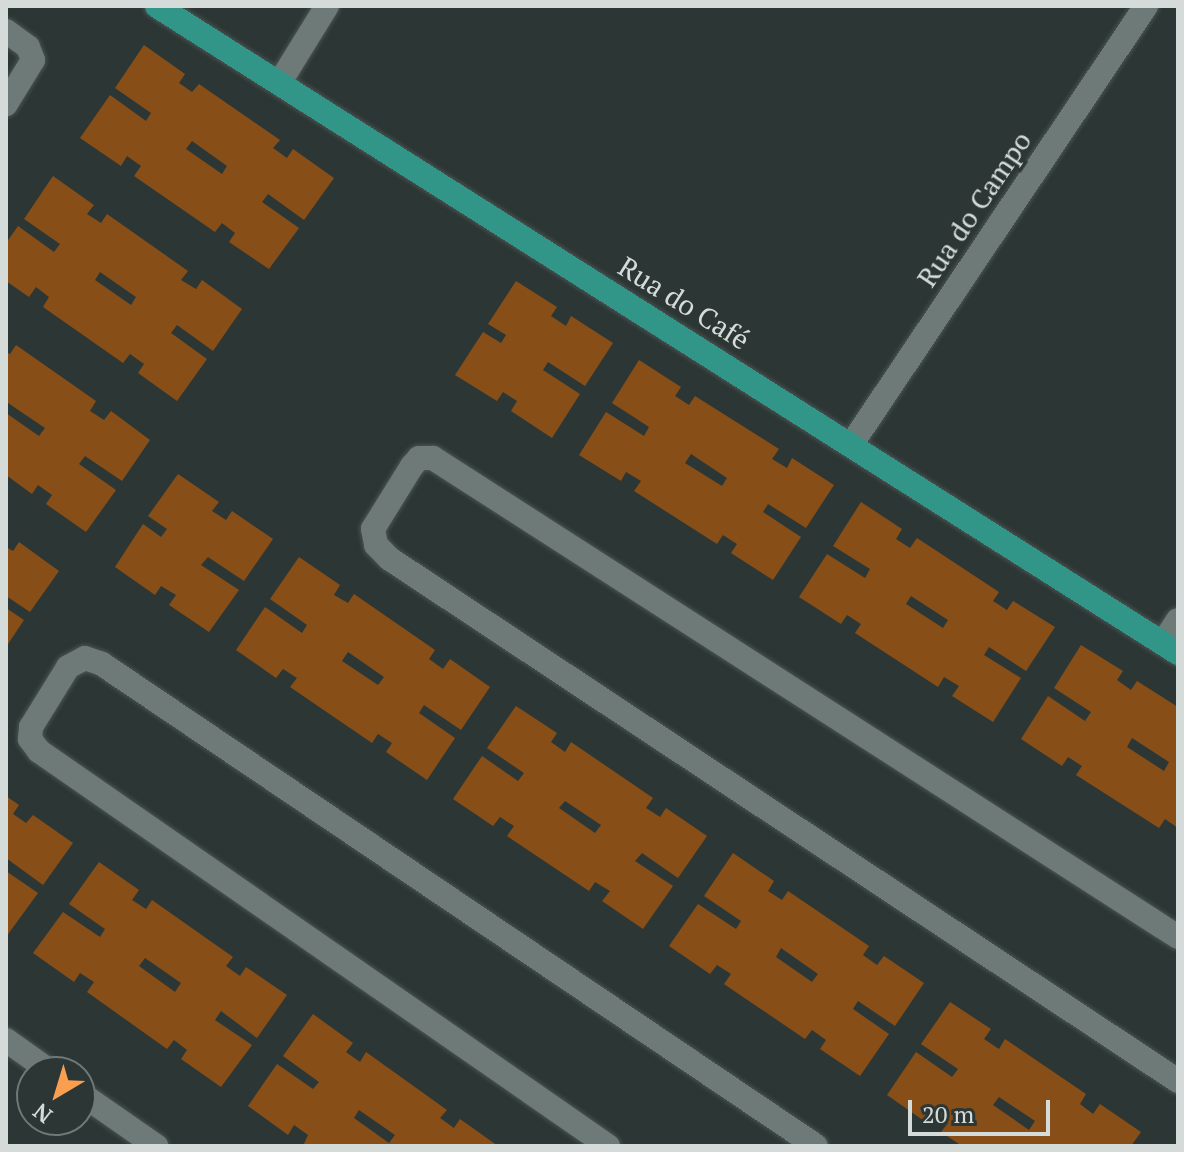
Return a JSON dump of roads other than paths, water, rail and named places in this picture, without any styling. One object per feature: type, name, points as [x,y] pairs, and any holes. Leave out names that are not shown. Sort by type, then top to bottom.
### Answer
[{"type":"main road","name":"Rua do Café","points":[[157,6],[1170,648]]},
{"type":"street","points":[[280,82],[327,6]]},
{"type":"street","name":"Rua do Campo","points":[[851,445],[1146,6]]},
{"type":"street","points":[[6,31],[28,47],[33,60],[6,104]]},
{"type":"street","points":[[1178,937],[433,458],[419,458],[412,466],[373,529],[376,545],[390,559],[1178,1081]]},
{"type":"street","points":[[1170,648],[1178,620]]},
{"type":"street","points":[[608,1146],[39,751],[30,739],[31,727],[68,667],[85,658],[102,664],[816,1146]]},
{"type":"street","points":[[6,1040],[28,1056]]},
{"type":"street","points":[[96,1104],[156,1146]]}]
